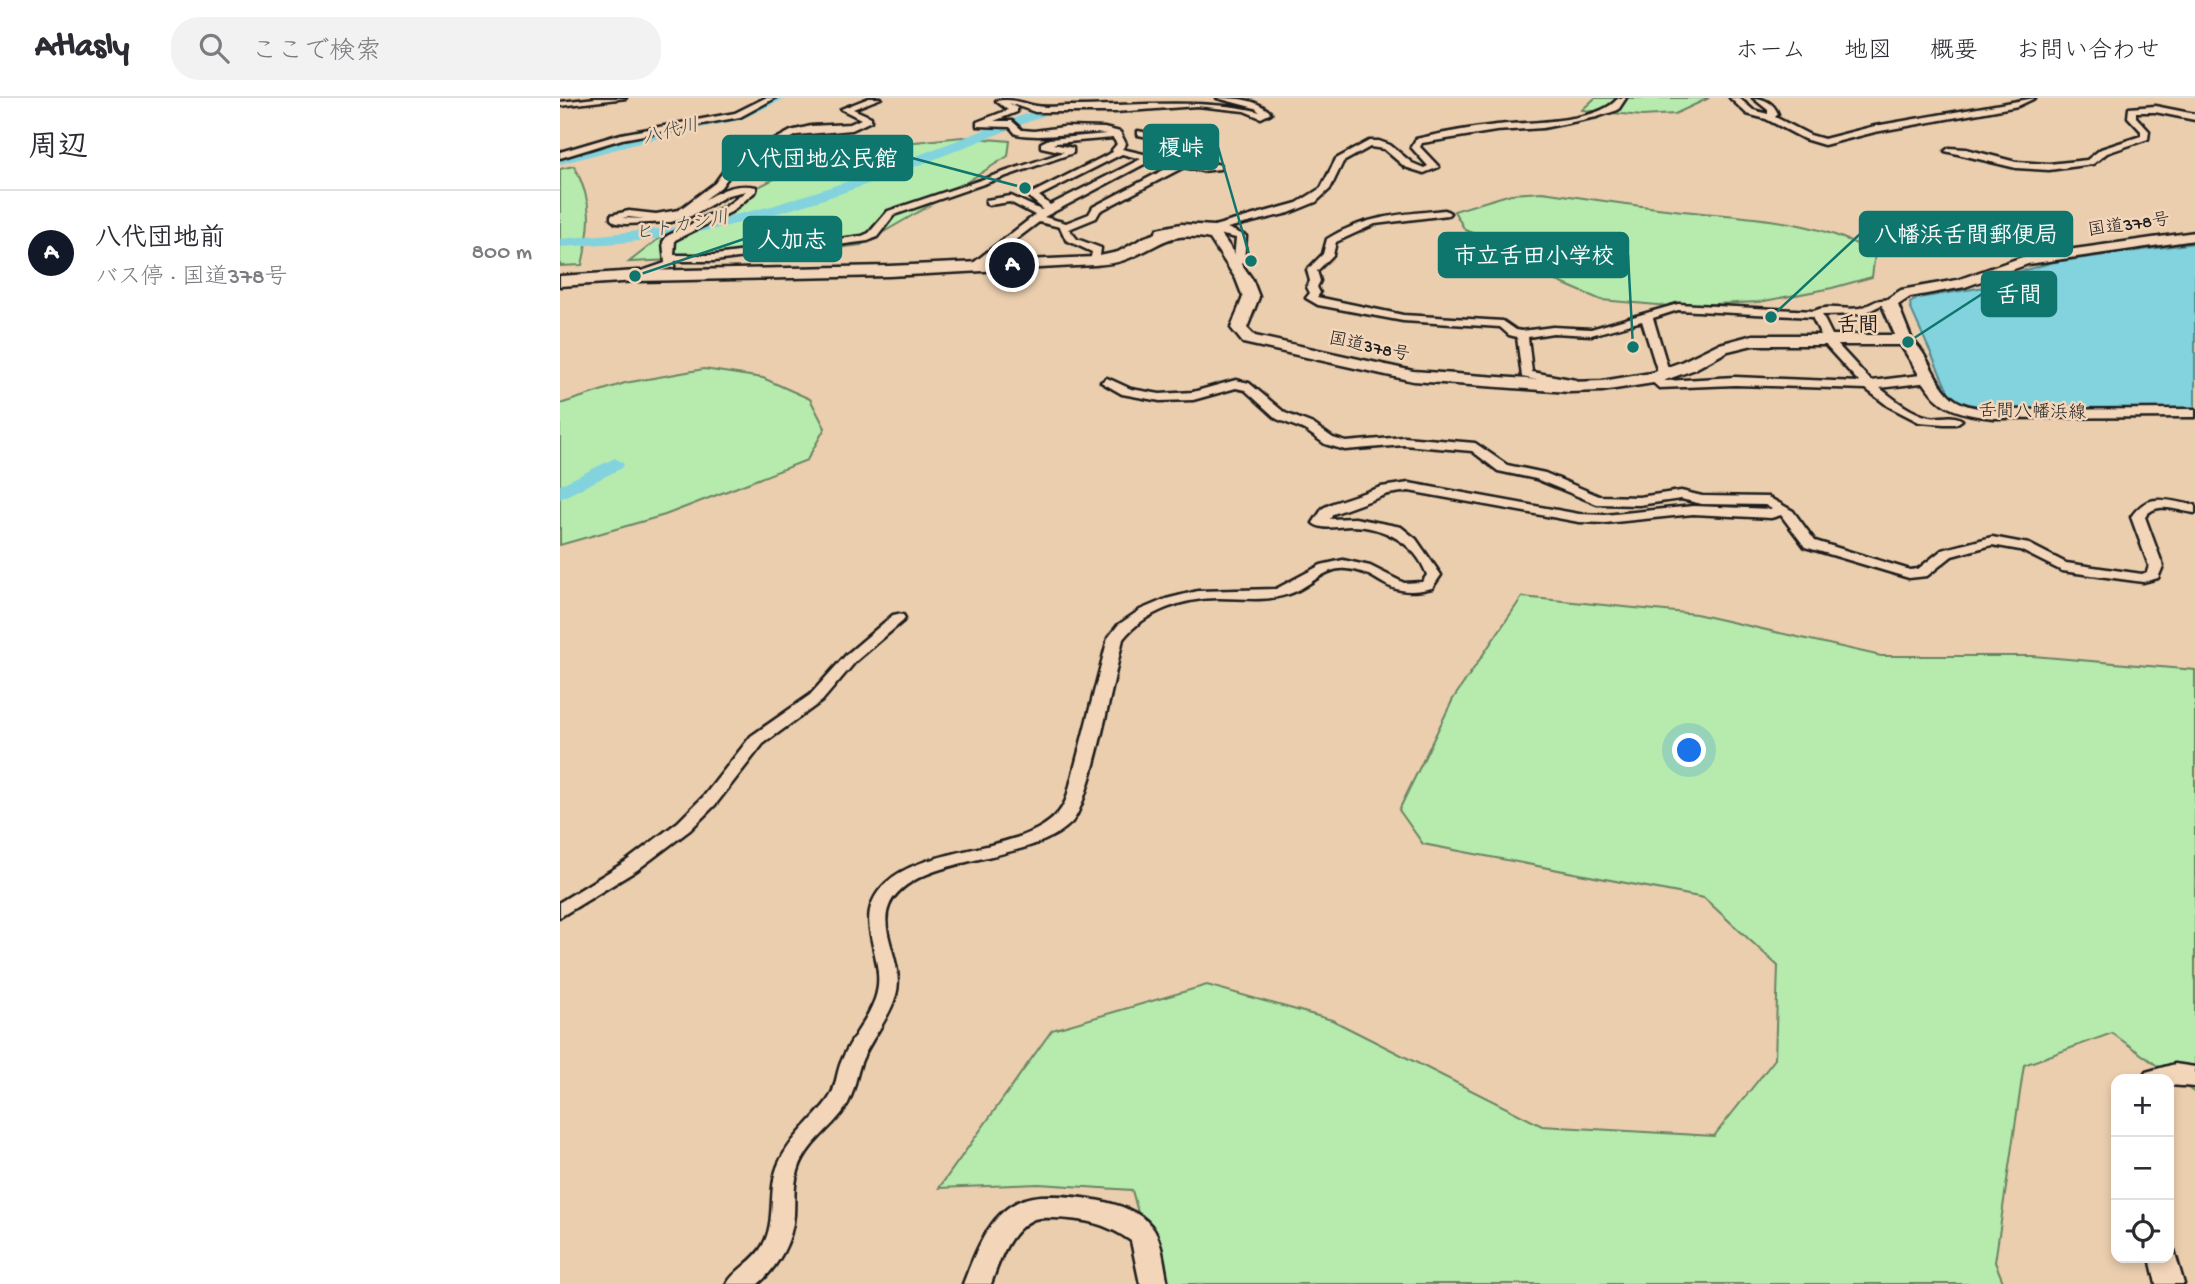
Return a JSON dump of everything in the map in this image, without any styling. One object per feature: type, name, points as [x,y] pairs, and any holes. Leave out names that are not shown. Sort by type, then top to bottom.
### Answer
[{"type":"highway","name":"国道378号","points":[[560,281],[637,276],[703,276],[1095,261],[1122,256],[1160,236],[1188,231],[1215,236],[1233,263],[1251,297],[1239,328],[1249,340],[1413,376],[1542,386],[1602,386],[1659,377],[1737,343],[1770,339],[1904,340]]},
{"type":"highway","name":"国道378号","points":[[1893,311],[1906,293],[1960,284],[2025,260],[2195,236]]},
{"type":"highway","points":[[1893,311],[1904,340]]},
{"type":"main road","name":"舌間八幡浜線","points":[[1904,340],[1945,402],[1973,413],[2195,413]]},
{"type":"main road","points":[[2174,1074],[2195,1077]]},
{"type":"main road","points":[[977,1284],[994,1240],[1022,1211],[1034,1207],[1084,1207],[1121,1218],[1143,1236],[1154,1284]]},
{"type":"main road","points":[[2165,1263],[2170,1284]]},
{"type":"street","points":[[560,102],[571,98]]},
{"type":"street","points":[[560,102],[622,98]]},
{"type":"street","points":[[560,155],[621,137],[737,115],[771,98]]},
{"type":"street","points":[[637,276],[670,265],[668,258],[671,238],[726,209],[749,194],[752,189],[733,188],[696,210],[670,219],[630,221],[614,217],[629,214],[656,217],[682,212],[718,185],[731,167],[794,133],[811,129],[852,127],[863,123],[868,119],[866,116],[845,108],[877,98]]},
{"type":"street","points":[[1217,167],[1202,168],[1120,152],[1115,148],[1122,144],[1115,132],[1026,133],[1019,132],[1013,124],[980,124],[1014,110],[999,102],[1008,99],[1035,109],[1115,109],[1197,103],[1245,109],[1261,115],[1266,113],[1258,106],[1221,98]]},
{"type":"street","points":[[1212,229],[1266,216],[1317,197],[1336,174],[1339,161],[1368,145],[1381,144],[1389,148],[1411,169],[1429,170],[1433,167],[1415,147],[1419,142],[1496,128],[1543,125],[1597,114],[1615,108],[1622,98]]},
{"type":"street","points":[[1734,98],[1749,112],[1769,117],[1807,137],[1831,142],[1875,129],[2018,104],[2031,98]]},
{"type":"street","points":[[1757,98],[1772,109],[1774,114],[1769,117]]},
{"type":"street","points":[[1949,151],[1966,152],[2026,166],[2084,164],[2094,161],[2104,151],[2145,137],[2145,131],[2132,117],[2132,110],[2162,110],[2195,117]]},
{"type":"street","points":[[1095,261],[1097,250],[1073,242],[1064,229],[1093,216],[1096,211],[1129,192],[1196,157],[1207,146],[1142,132],[1133,141],[1168,148]]},
{"type":"street","points":[[668,258],[715,258],[864,239],[873,235],[891,213],[1069,153],[1070,150],[1044,145],[1050,142],[1115,135]]},
{"type":"street","points":[[973,267],[1042,214],[1183,141]]},
{"type":"street","points":[[1042,214],[1033,196],[1120,152]]},
{"type":"street","points":[[1064,179],[1129,192]]},
{"type":"street","points":[[989,202],[1003,197],[1013,198],[1067,226]]},
{"type":"street","points":[[1060,204],[1096,211]]},
{"type":"street","points":[[1445,213],[1381,218],[1348,229],[1331,241],[1328,255],[1312,270],[1315,281],[1312,287],[1315,293],[1311,298],[1318,302],[1403,318],[1503,324],[1513,333],[1521,334],[1553,330],[1591,332],[1678,307],[1816,314],[1821,311],[1863,311],[1878,302],[1893,311]]},
{"type":"street","points":[[1160,236],[1161,231],[1175,226],[1212,229],[1241,236],[1239,261],[1233,263]]},
{"type":"street","points":[[1816,314],[1826,338],[1870,385],[1890,402],[1922,419],[1956,420]]},
{"type":"street","points":[[1646,318],[1649,320],[1659,377],[1663,385],[1735,382],[1804,386],[1870,385],[1929,378]]},
{"type":"street","points":[[1521,334],[1526,375],[1558,382],[1595,383],[1602,386]]},
{"type":"street","points":[[1107,382],[1131,392],[1176,397],[1243,385],[1249,387],[1282,416],[1309,427],[1329,441],[1345,446],[1404,441],[1467,445],[1483,450],[1503,468],[1540,476],[1597,500],[1639,501],[1681,495],[1702,500],[1768,501],[1794,518],[1802,538],[1810,544],[1909,574],[1922,573],[1947,553],[1992,541],[2024,547],[2062,567],[2143,578],[2153,575],[2156,566],[2138,517],[2142,508],[2150,503],[2195,509]]},
{"type":"street","points":[[739,1284],[760,1268],[772,1252],[779,1236],[784,1178],[791,1160],[842,1095],[851,1062],[883,1005],[890,980],[877,915],[880,904],[907,877],[957,859],[1032,838],[1065,820],[1076,797],[1116,638],[1134,620],[1195,596],[1283,591],[1320,569],[1341,564],[1362,567],[1397,587],[1409,589],[1427,585],[1432,581],[1432,569],[1404,534],[1376,525],[1320,523],[1328,511],[1386,490],[1409,487],[1433,490],[1592,519],[1693,510],[1771,514],[1783,509]]},
{"type":"street","points":[[560,911],[631,866],[684,826],[710,800],[757,740],[816,698],[851,658],[898,618]]},
{"type":"green space","points":[[1595,98],[1709,98],[1675,114],[1642,116],[1582,110]]},
{"type":"green space","points":[[962,137],[1010,141],[1008,156],[861,245],[779,255],[629,262],[657,240],[812,159],[859,148]]},
{"type":"green space","points":[[574,166],[588,203],[589,226],[582,265],[560,266],[560,169]]},
{"type":"green space","points":[[1542,192],[1805,226],[1852,242],[1875,254],[1872,277],[1759,302],[1669,306],[1601,300],[1545,276],[1495,243],[1465,230],[1454,211],[1511,194]]},
{"type":"green space","points":[[704,369],[763,378],[810,399],[825,428],[807,460],[665,515],[560,545],[560,404],[625,383]]},
{"type":"green space","points":[[1522,597],[1696,614],[1881,656],[2033,656],[2195,670],[2195,1093],[2174,1078],[2174,1074],[2169,1074],[2112,1033],[2024,1065],[1995,1262],[2004,1284],[1157,1284],[1132,1190],[1039,1184],[939,1188],[1052,1030],[1207,985],[1332,1020],[1542,1126],[1714,1136],[1775,1059],[1778,966],[1704,898],[1423,844],[1399,810],[1453,699]]},
{"type":"water","points":[[2195,243],[2195,409],[1983,410],[1966,407],[1951,398],[1911,309],[1910,303],[1919,298],[1984,287],[1986,281],[2054,262]]},
{"type":"waterway","name":"八代川","points":[[560,160],[684,127],[736,117],[780,98]]},
{"type":"waterway","name":"ヒトカシ川","points":[[560,243],[688,230],[733,221],[866,180],[1039,113]]},
{"type":"waterway","points":[[560,493],[615,464]]},
{"type":"place","name":"八代団地公民館","points":[[1025,188]]},
{"type":"place","name":"榎峠","points":[[1251,261]]},
{"type":"place","name":"八代団地前","points":[[1012,265]]},
{"type":"place","name":"人加志","points":[[635,276]]},
{"type":"place","name":"八幡浜舌間郵便局","points":[[1771,317]]},
{"type":"place","name":"舌間","points":[[1908,342]]},
{"type":"place","name":"市立舌田小学校","points":[[1633,347]]},
{"type":"district","name":"舌間","points":[[1858,327]]}]
